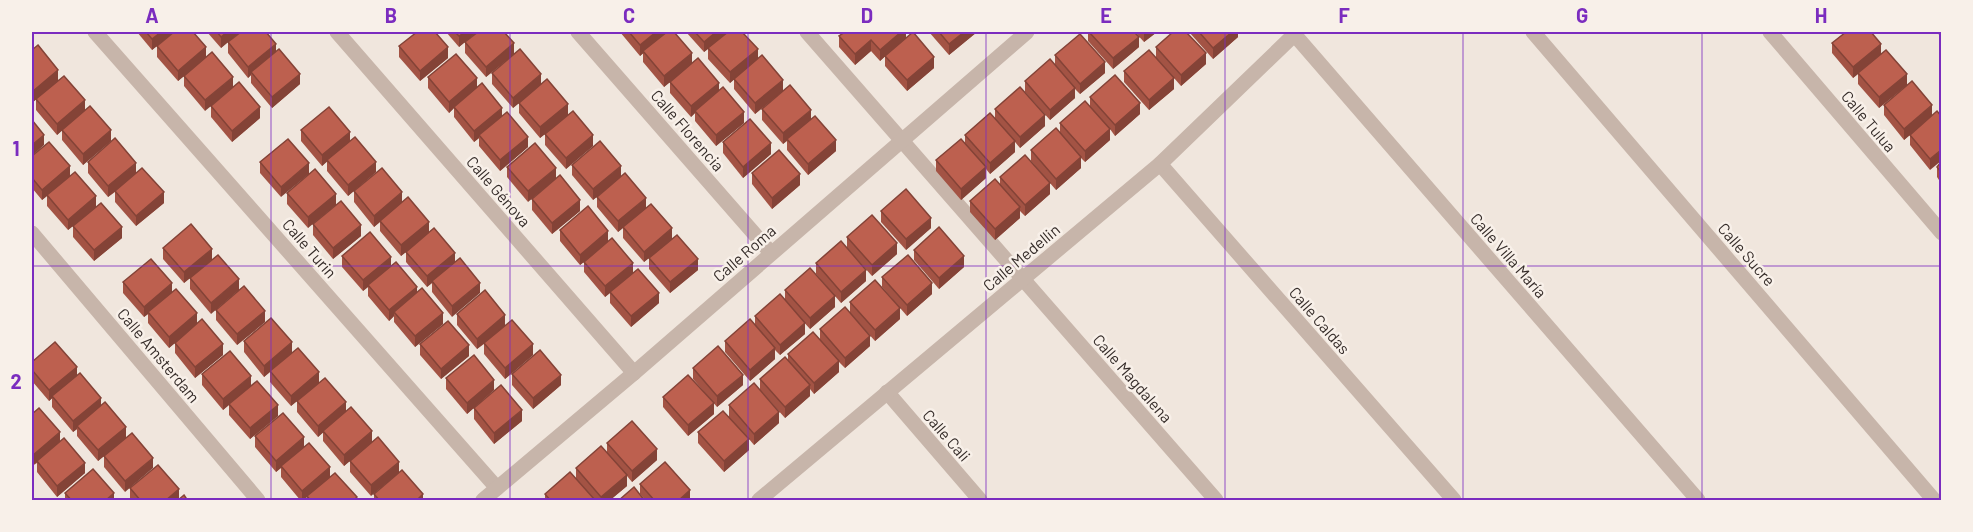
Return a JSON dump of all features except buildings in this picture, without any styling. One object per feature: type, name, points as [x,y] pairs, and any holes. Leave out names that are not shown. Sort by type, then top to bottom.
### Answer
[{"type":"street","name":"Calle Turin","points":[[95,32],[497,488]]},
{"type":"street","name":"Calle Génova","points":[[337,32],[633,374]]},
{"type":"street","name":"Calle Florencia","points":[[578,32],[771,253]]},
{"type":"street","name":"Calle Magdalena","points":[[807,32],[1216,501]]},
{"type":"street","name":"Calle Roma","points":[[483,501],[1028,32]]},
{"type":"street","name":"Calle Sucre","points":[[1533,32],[1934,501]]},
{"type":"street","name":"Calle Tulua","points":[[1770,32],[1941,233]]},
{"type":"street","name":"Calle Medellin","points":[[759,501],[1160,164],[1295,33]]},
{"type":"street","name":"Calle Villa María","points":[[1295,33],[1698,501]]},
{"type":"street","name":"Calle Caldas","points":[[1160,164],[1454,501]]},
{"type":"street","name":"Calle Amsterdam","points":[[32,233],[258,501]]},
{"type":"street","name":"Calle Cali","points":[[887,392],[980,501]]}]
